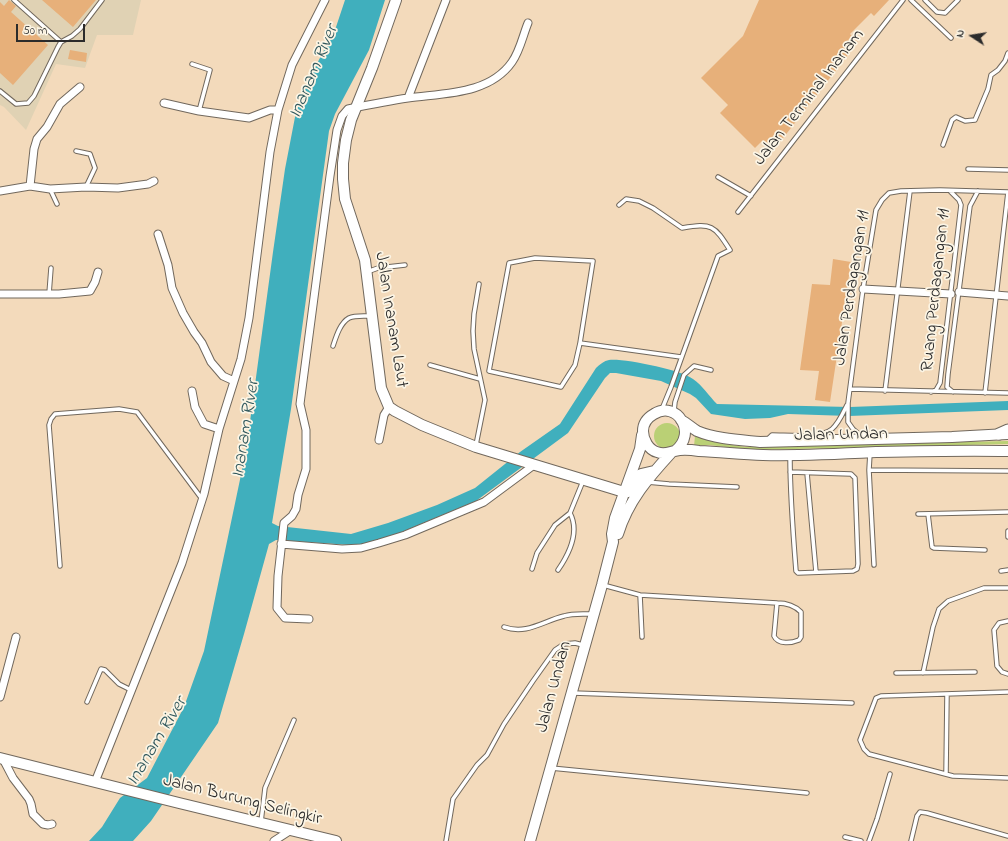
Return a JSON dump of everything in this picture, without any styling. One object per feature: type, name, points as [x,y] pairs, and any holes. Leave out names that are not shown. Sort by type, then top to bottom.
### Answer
[{"type":"street","points":[[95,782],[182,562],[203,500],[219,429],[241,359],[248,318],[270,152],[278,110],[292,65],[325,0]]},
{"type":"street","name":"Jalan Inanam Laut","points":[[396,0],[351,120],[346,140],[343,179],[344,199],[365,260],[381,388],[389,407],[422,425],[476,446],[624,492]]},
{"type":"street","points":[[408,98],[446,0]]},
{"type":"street","points":[[309,619],[285,618],[277,608],[278,576],[284,523],[292,516],[296,509],[298,495],[306,469],[306,430],[300,404],[330,176],[342,116],[348,109],[357,107],[408,98],[467,91],[480,86],[504,71],[512,62],[528,23]]},
{"type":"street","points":[[30,186],[34,148],[37,139],[48,127],[60,104],[80,87]]},
{"type":"street","points":[[164,103],[199,111],[249,118],[270,110],[278,110]]},
{"type":"street","points":[[0,191],[30,186],[50,189],[86,187],[118,188],[151,183]]},
{"type":"street","points":[[158,234],[168,265],[172,288],[183,313],[202,343],[211,362],[223,376],[234,381]]},
{"type":"street","points":[[0,294],[49,294],[90,291],[98,272]]},
{"type":"street","points":[[863,289],[1008,296]]},
{"type":"street","points":[[192,391],[195,407],[204,424],[219,429]]},
{"type":"street","points":[[378,440],[384,415],[389,407]]},
{"type":"street","name":"Jalan Undan","points":[[613,542],[612,534],[615,518],[640,449],[645,423],[654,413],[661,411],[667,411],[697,430],[712,435],[743,440],[766,441],[892,438],[1005,433]]},
{"type":"street","name":"Jalan Undan","points":[[530,841],[613,542],[627,509],[646,482],[654,471],[682,444],[684,438],[684,426],[678,417]]},
{"type":"street","name":"Jalan Undan","points":[[643,429],[643,436],[650,448],[656,452],[664,454],[673,452],[700,451],[763,454],[1008,451]]},
{"type":"street","points":[[281,544],[342,549],[361,548],[379,544],[405,535],[484,502],[534,465]]},
{"type":"street","points":[[624,492],[630,490],[641,474],[654,471]]},
{"type":"street","points":[[0,697],[16,637]]},
{"type":"street","points":[[1,758],[13,778],[29,798],[32,804],[33,814],[43,824],[52,824]]},
{"type":"street","name":"Jalan Burung Selingkir","points":[[1,758],[336,841]]},
{"type":"street","points":[[274,841],[291,830]]},
{"type":"lane","points":[[14,0],[61,42]]},
{"type":"lane","points":[[0,91],[16,104],[28,104],[34,96],[61,42],[72,36],[80,29],[102,0]]},
{"type":"lane","name":"Jalan Terminal Inanam","points":[[738,212],[903,0]]},
{"type":"lane","points":[[912,0],[952,38]]},
{"type":"lane","points":[[925,0],[937,12],[945,13],[958,0]]},
{"type":"lane","points":[[943,146],[952,120],[956,117],[965,121],[975,120],[988,89],[991,75],[1001,66],[1008,53]]},
{"type":"lane","points":[[192,64],[210,70],[199,111]]},
{"type":"lane","points":[[76,151],[90,154],[95,168],[86,187]]},
{"type":"lane","points":[[968,169],[1008,170]]},
{"type":"lane","points":[[718,177],[751,196]]},
{"type":"lane","points":[[50,189],[57,204]]},
{"type":"lane","name":"Jalan Perdagangan 11","points":[[892,438],[885,435],[859,434],[852,429],[848,422],[848,403],[863,289],[876,210],[882,200],[889,193],[940,190],[1008,192]]},
{"type":"lane","points":[[885,391],[910,191]]},
{"type":"lane","name":"Ruang Perdagangan 11","points":[[950,191],[959,200],[961,205],[947,387],[953,392]]},
{"type":"lane","name":"Ruang Perdagangan 11","points":[[931,392],[936,390],[940,383],[970,206],[978,191]]},
{"type":"lane","points":[[985,392],[1008,192]]},
{"type":"lane","points":[[619,204],[626,199],[639,201],[653,208],[682,228],[701,225],[710,227],[720,235],[730,250],[718,256],[677,371],[661,411]]},
{"type":"lane","points":[[535,258],[593,262],[580,343],[575,365],[561,387],[489,371],[509,263],[535,258]]},
{"type":"lane","points":[[366,272],[378,268],[405,265]]},
{"type":"lane","points":[[49,294],[51,268]]},
{"type":"lane","points":[[476,446],[485,400],[474,349],[473,331],[479,284]]},
{"type":"lane","points":[[333,346],[339,330],[348,318],[372,316]]},
{"type":"lane","points":[[580,343],[681,357]]},
{"type":"lane","points":[[430,365],[480,378]]},
{"type":"lane","points":[[678,417],[675,402],[684,374],[694,366],[711,370]]},
{"type":"lane","name":"Jalan Perdagangan 11","points":[[850,389],[1008,393]]},
{"type":"lane","name":"Jalan Perdagangan 11","points":[[766,441],[772,435],[817,435],[831,430],[841,418],[848,403]]},
{"type":"lane","points":[[60,566],[49,425],[55,414],[119,408],[137,412],[203,500]]},
{"type":"lane","points":[[870,453],[869,470],[874,565]]},
{"type":"lane","points":[[790,454],[790,472],[796,571],[798,573],[854,571],[857,569],[855,478],[850,474],[790,472]]},
{"type":"lane","points":[[869,470],[1008,470]]},
{"type":"lane","points":[[807,473],[816,572]]},
{"type":"lane","points":[[532,569],[537,553],[555,525],[570,514],[583,480]]},
{"type":"lane","points":[[646,482],[737,487]]},
{"type":"lane","points":[[918,514],[1008,512]]},
{"type":"lane","points":[[558,570],[568,555],[572,539],[574,528],[573,520],[570,514]]},
{"type":"lane","points":[[928,514],[932,547],[985,550]]},
{"type":"lane","points":[[1008,531],[1008,537]]},
{"type":"lane","points":[[1001,571],[1008,570]]},
{"type":"lane","points":[[602,585],[640,595],[786,603],[796,607],[801,612],[801,637],[799,640],[792,643],[776,640],[774,636],[777,603]]},
{"type":"lane","points":[[923,673],[933,626],[939,609],[948,601],[984,588],[1008,588]]},
{"type":"lane","points":[[640,595],[642,637]]},
{"type":"lane","points":[[504,627],[518,630],[535,626],[563,616],[574,614],[593,614]]},
{"type":"lane","points":[[1008,622],[999,623],[994,630],[997,666],[1002,672],[1008,674]]},
{"type":"lane","points":[[446,841],[453,800],[477,765],[487,755],[504,724],[533,681],[555,650],[564,644],[575,643],[584,646]]},
{"type":"lane","points":[[86,702],[100,669],[105,670],[119,684],[131,690]]},
{"type":"lane","points":[[896,673],[975,672]]},
{"type":"lane","points":[[571,692],[852,704]]},
{"type":"lane","points":[[1008,692],[888,696],[876,698],[860,740],[864,749],[869,754],[946,774],[960,777],[1008,778]]},
{"type":"lane","points":[[946,774],[947,694]]},
{"type":"lane","points":[[261,823],[265,788],[294,720]]},
{"type":"lane","points":[[550,768],[807,793]]},
{"type":"lane","points":[[869,841],[878,819],[890,774]]},
{"type":"lane","points":[[911,841],[917,816],[920,812],[1008,836]]},
{"type":"lane","points":[[845,837],[861,841]]},
{"type":"shaded area","points":[[0,0],[141,0],[133,35],[97,35],[85,68],[56,64],[26,130],[4,107],[0,105]]},
{"type":"green space","points":[[667,423],[676,427],[680,436],[676,445],[667,449],[658,445],[654,436],[658,427]]},
{"type":"green space","points":[[695,436],[725,444],[746,447],[1008,441],[1008,444],[751,450],[709,445],[694,446]]},
{"type":"water","name":"Inanam River","points":[[345,0],[385,0],[369,50],[335,114],[329,131],[291,409],[272,523],[278,526],[351,534],[388,523],[437,505],[475,488],[520,452],[560,424],[596,368],[605,361],[609,360],[652,365],[687,376],[699,384],[717,404],[850,407],[1008,401],[1008,410],[849,416],[788,414],[770,418],[745,419],[711,414],[696,398],[690,394],[661,381],[610,373],[605,378],[568,433],[476,501],[392,536],[363,544],[351,545],[276,540],[269,544],[218,723],[151,821],[133,841],[89,841],[102,827],[120,798],[147,778],[184,707],[204,651],[246,451],[285,169],[296,112],[309,79],[336,27]]},
{"type":"building","points":[[9,0],[16,6],[11,12],[48,45],[13,85],[0,73],[0,2],[4,6]]},
{"type":"building","points":[[42,0],[96,0],[73,27]]},
{"type":"building","points":[[759,0],[889,0],[874,16],[871,13],[850,34],[858,42],[773,151],[763,140],[755,148],[720,113],[728,105],[701,78],[743,36]]},
{"type":"building","points":[[70,50],[87,53],[86,62],[68,59]]},
{"type":"building","points":[[833,259],[851,262],[830,402],[815,400],[819,371],[800,370],[812,284],[830,285]]}]
